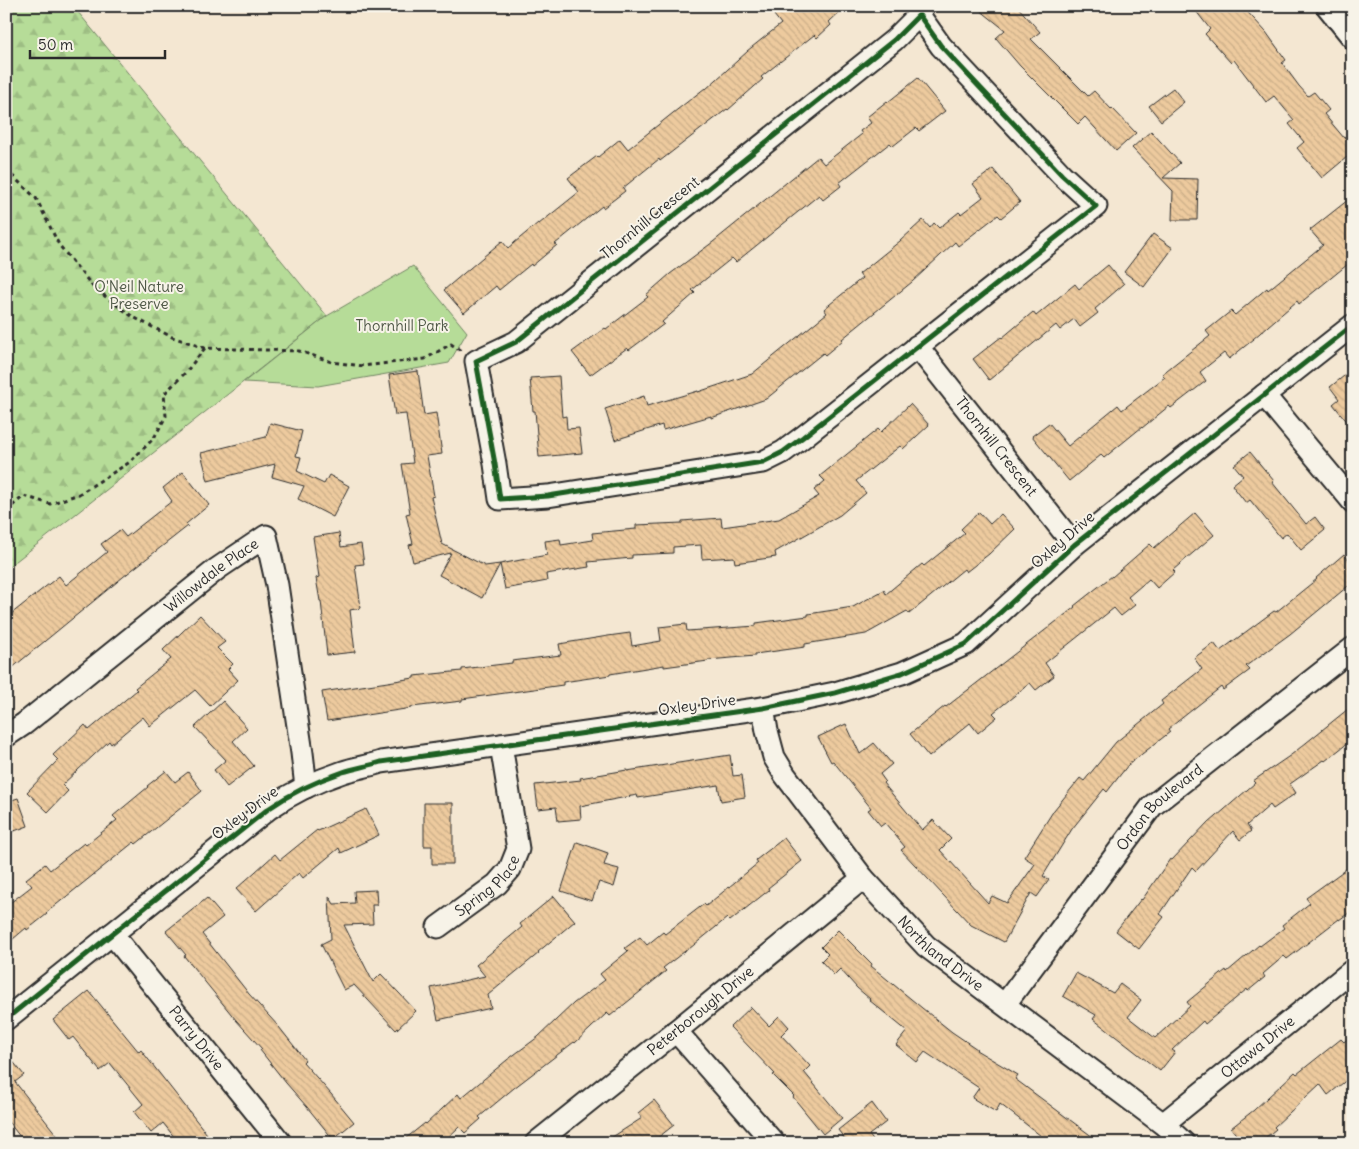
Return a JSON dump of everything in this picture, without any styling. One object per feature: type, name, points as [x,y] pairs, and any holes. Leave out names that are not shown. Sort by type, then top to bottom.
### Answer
[{"type":"street","points":[[1337,10],[1353,38]]},
{"type":"street","name":"Thornhill Crescent","points":[[918,15],[941,46],[994,103],[1062,175],[1096,206],[917,346],[783,452],[763,462],[548,496],[500,499],[476,361],[516,342],[894,40],[918,15]]},
{"type":"street","name":"Oxley Drive","points":[[6,1019],[268,809],[287,796],[344,772],[381,762],[763,708],[835,693],[902,673],[966,644],[1074,545],[1353,325]]},
{"type":"street","name":"Thornhill Crescent","points":[[917,346],[1074,545]]},
{"type":"street","points":[[1264,395],[1353,502]]},
{"type":"street","name":"Willowdale Place","points":[[6,736],[32,718],[217,569],[266,536],[277,585],[306,787]]},
{"type":"street","name":"Ordon Boulevard","points":[[1005,1004],[1152,806],[1353,648]]},
{"type":"street","name":"Northland Drive","points":[[763,708],[774,757],[785,775],[863,878],[926,946],[1163,1124],[1184,1143]]},
{"type":"street","name":"Spring Place","points":[[438,927],[497,884],[510,869],[518,849],[501,745]]},
{"type":"street","name":"Peterborough Drive","points":[[536,1143],[863,878]]},
{"type":"street","name":"Parry Drive","points":[[112,934],[281,1143]]},
{"type":"street","name":"Ottawa Drive","points":[[1163,1124],[1353,970]]},
{"type":"street","points":[[676,1031],[774,1143]]},
{"type":"path","points":[[6,170],[36,198],[59,245],[94,288],[132,317],[172,336],[205,348],[299,351],[332,362],[363,366],[425,359],[452,344],[476,361]]},
{"type":"path","points":[[6,511],[24,496],[50,504],[79,494],[130,462],[154,438],[166,416],[164,394],[186,372],[205,348]]},
{"type":"green space","name":"O'Neil Nature Preserve","points":[[6,6],[73,6],[327,316],[6,569]]},
{"type":"green space","name":"Thornhill Park","points":[[413,266],[467,332],[449,363],[318,386],[244,382],[327,316]]},
{"type":"building","points":[[783,6],[846,6],[829,22],[831,25],[817,38],[814,35],[761,77],[763,79],[728,110],[660,161],[659,159],[623,188],[625,191],[603,208],[602,206],[555,244],[557,245],[532,266],[531,264],[499,290],[496,286],[464,313],[444,290],[502,241],[508,248],[579,192],[568,178],[620,139],[628,149],[706,89],[747,51],[781,24],[774,15]]},
{"type":"building","points":[[975,6],[1017,6],[1040,32],[1031,39],[1088,96],[1094,91],[1136,133],[1116,151],[1085,117],[1078,124],[1020,66],[996,38],[1005,30]]},
{"type":"building","points":[[1192,6],[1242,6],[1266,32],[1286,60],[1282,63],[1299,86],[1308,96],[1314,92],[1329,110],[1324,114],[1344,138],[1353,131],[1353,152],[1322,178],[1297,148],[1304,142],[1289,124],[1294,120],[1274,96],[1266,102],[1234,60],[1231,63],[1205,34],[1210,29]]},
{"type":"building","points":[[918,78],[945,111],[919,131],[916,128],[893,146],[890,143],[839,183],[841,186],[823,200],[819,195],[736,262],[732,258],[692,290],[695,293],[662,322],[664,324],[629,350],[627,348],[590,375],[572,352],[648,297],[646,295],[670,274],[713,242],[818,157],[824,164],[862,134],[860,131],[871,123],[867,117]]},
{"type":"building","points":[[1173,88],[1184,102],[1161,121],[1149,106]]},
{"type":"building","points":[[1151,131],[1180,163],[1163,178],[1198,179],[1197,220],[1172,220],[1173,191],[1132,148]]},
{"type":"building","points":[[993,169],[1020,202],[1001,218],[998,215],[958,246],[955,242],[912,282],[825,355],[823,353],[766,399],[711,418],[711,416],[663,430],[662,425],[615,440],[605,409],[644,396],[647,406],[752,374],[827,313],[824,309],[862,278],[859,274],[923,220],[930,228],[934,223],[939,228],[959,212],[961,214],[983,197],[973,184]]},
{"type":"building","points":[[1353,196],[1353,260],[1299,304],[1297,301],[1229,359],[1224,353],[1200,372],[1206,381],[1171,408],[1169,406],[1104,458],[1101,455],[1069,481],[1032,436],[1049,423],[1068,446],[1118,405],[1122,410],[1165,377],[1162,374],[1210,336],[1206,331],[1231,311],[1235,315],[1323,245],[1310,230]]},
{"type":"building","points":[[1153,234],[1173,248],[1144,287],[1124,272]]},
{"type":"building","points":[[1108,265],[1124,284],[1095,309],[1098,313],[1080,327],[1074,319],[1060,330],[1056,325],[989,380],[973,359],[1033,312],[1036,316],[1075,284],[1079,289]]},
{"type":"building","points":[[1353,369],[1353,429],[1333,404],[1339,399],[1330,387]]},
{"type":"building","points":[[418,371],[424,415],[436,413],[442,454],[427,456],[434,496],[431,497],[442,544],[485,566],[500,564],[482,598],[439,575],[451,553],[413,562],[409,545],[413,544],[406,514],[410,513],[402,464],[413,463],[406,414],[395,415],[389,375]]},
{"type":"building","points":[[559,376],[562,417],[566,416],[567,429],[579,428],[582,453],[539,457],[530,378]]},
{"type":"building","points":[[910,404],[929,425],[903,449],[900,446],[856,481],[866,493],[840,515],[775,552],[776,557],[735,563],[734,557],[702,559],[701,545],[673,547],[673,553],[632,555],[632,558],[588,562],[589,567],[546,574],[547,581],[505,589],[500,564],[547,555],[545,541],[560,539],[561,545],[593,540],[592,533],[636,529],[636,525],[682,523],[682,521],[721,518],[722,527],[779,519],[819,496],[814,490],[825,481],[820,476],[878,429],[881,432]]},
{"type":"building","points":[[270,423],[302,431],[296,456],[301,457],[297,471],[324,484],[329,475],[349,486],[333,517],[298,499],[304,486],[272,477],[275,464],[208,481],[201,453],[266,437]]},
{"type":"building","points":[[1250,452],[1306,524],[1315,517],[1325,530],[1301,550],[1287,533],[1281,538],[1250,500],[1246,503],[1232,485],[1243,476],[1234,465]]},
{"type":"building","points":[[183,472],[209,505],[186,524],[188,526],[6,673],[6,618],[59,576],[66,585],[107,552],[101,544],[120,530],[126,537],[172,501],[163,488]]},
{"type":"building","points":[[979,512],[990,524],[1001,514],[1015,529],[989,554],[966,572],[964,569],[909,614],[907,611],[866,634],[805,644],[805,647],[755,654],[755,656],[708,660],[664,667],[664,665],[563,682],[563,685],[327,721],[322,692],[414,678],[414,676],[462,671],[462,669],[561,655],[559,644],[608,636],[630,633],[632,646],[661,641],[659,627],[686,624],[687,631],[756,626],[756,623],[808,616],[808,614],[853,607],[884,590],[886,594],[922,564],[924,566],[965,533],[961,529]]},
{"type":"building","points":[[1195,513],[1214,535],[1173,570],[1175,572],[1157,588],[1149,579],[1128,597],[1135,605],[1121,616],[1114,608],[1045,663],[1054,676],[1036,690],[1030,683],[993,713],[997,717],[978,733],[970,723],[929,757],[910,734],[1075,607],[1150,544],[1154,548]]},
{"type":"building","points":[[339,533],[341,547],[361,544],[364,564],[355,565],[361,608],[350,610],[355,652],[327,655],[321,601],[316,578],[319,577],[313,537]]},
{"type":"building","points":[[1344,554],[1353,565],[1353,582],[1290,634],[1246,666],[1250,670],[1223,690],[1221,687],[1168,729],[1170,732],[1128,765],[1107,792],[1104,789],[1072,829],[1043,876],[1049,880],[1037,897],[1031,893],[1004,942],[971,925],[901,850],[905,847],[885,823],[881,826],[868,810],[871,808],[833,761],[831,762],[818,737],[846,724],[860,754],[874,743],[892,764],[880,774],[885,781],[883,783],[922,830],[933,820],[951,839],[940,850],[988,903],[992,896],[1007,903],[1035,864],[1024,857],[1054,810],[1080,778],[1084,781],[1116,742],[1163,704],[1161,701],[1202,669],[1194,658],[1214,643],[1220,651],[1274,611],[1276,612]]},
{"type":"building","points":[[200,615],[225,642],[217,648],[233,664],[228,669],[238,680],[210,706],[195,690],[150,726],[143,717],[111,744],[109,741],[62,785],[68,791],[48,812],[27,792],[58,760],[53,755],[85,725],[89,730],[137,690],[135,688],[171,659],[163,650]]},
{"type":"building","points":[[223,701],[247,728],[233,741],[254,766],[227,787],[214,770],[226,760],[195,727]]},
{"type":"building","points":[[1353,705],[1353,739],[1325,761],[1290,784],[1296,793],[1273,809],[1270,805],[1247,825],[1251,831],[1240,840],[1233,831],[1196,871],[1192,867],[1160,914],[1164,917],[1139,949],[1116,931],[1142,900],[1170,859],[1172,860],[1208,822],[1255,783],[1253,781],[1291,755]]},
{"type":"building","points":[[730,755],[733,776],[742,775],[745,797],[721,801],[718,785],[638,798],[637,795],[580,806],[581,819],[558,821],[556,807],[538,809],[535,785],[581,780],[580,778],[627,770]]},
{"type":"building","points":[[166,771],[175,782],[188,772],[202,791],[136,844],[134,842],[47,914],[6,945],[6,906],[32,886],[26,879],[45,864],[50,870],[84,843],[86,845],[117,820],[113,816]]},
{"type":"building","points":[[18,798],[28,826],[6,834],[6,802]]},
{"type":"building","points":[[424,803],[453,803],[453,864],[432,864],[432,846],[424,846]]},
{"type":"building","points":[[366,809],[379,835],[341,853],[339,848],[303,878],[299,873],[256,911],[236,889],[275,854],[280,860],[317,830]]},
{"type":"building","points":[[784,838],[802,861],[730,921],[727,918],[663,968],[666,971],[610,1016],[607,1013],[575,1043],[514,1088],[479,1117],[481,1119],[465,1133],[459,1127],[442,1143],[400,1143],[426,1124],[458,1094],[461,1098],[538,1037],[574,1003],[605,980],[600,974],[628,951],[625,948],[640,937],[647,945],[663,932],[665,934],[704,904],[706,906],[758,863],[756,860]]},
{"type":"building","points":[[577,842],[608,853],[604,865],[619,869],[614,887],[599,882],[592,901],[561,891]]},
{"type":"building","points":[[1353,864],[1353,910],[1287,959],[1284,956],[1263,974],[1265,977],[1248,991],[1247,989],[1205,1024],[1203,1021],[1172,1050],[1175,1052],[1160,1071],[1093,1019],[1096,1015],[1063,996],[1076,973],[1113,993],[1120,984],[1141,1000],[1128,1017],[1155,1038],[1190,1006],[1187,1002],[1226,970],[1227,972],[1259,945],[1284,928],[1282,925],[1310,903],[1306,898]]},
{"type":"building","points":[[376,890],[377,905],[372,905],[373,924],[344,925],[373,982],[381,974],[416,1011],[396,1030],[354,985],[344,990],[321,944],[331,939],[329,896],[334,904],[355,903],[354,891]]},
{"type":"building","points":[[554,896],[575,921],[488,995],[491,1008],[438,1020],[431,988],[485,976],[476,965],[522,927],[520,924]]},
{"type":"building","points":[[207,898],[223,917],[202,934],[249,994],[279,1027],[305,1060],[303,1062],[354,1122],[333,1139],[260,1050],[262,1049],[184,956],[186,955],[166,931]]},
{"type":"building","points":[[838,930],[872,964],[871,966],[922,1008],[976,1050],[1018,1075],[1015,1079],[1101,1143],[1050,1143],[1000,1104],[996,1112],[972,1098],[979,1088],[925,1052],[917,1062],[896,1045],[907,1031],[869,1000],[840,969],[834,975],[821,961],[828,954],[821,947]]},
{"type":"building","points":[[89,991],[139,1052],[141,1050],[214,1143],[179,1143],[163,1123],[151,1133],[134,1112],[143,1104],[110,1063],[100,1071],[73,1037],[69,1040],[53,1020]]},
{"type":"building","points":[[751,1007],[769,1026],[779,1016],[789,1027],[781,1035],[810,1066],[804,1072],[842,1118],[823,1134],[794,1096],[773,1075],[775,1074],[730,1027]]},
{"type":"building","points":[[1353,1034],[1353,1075],[1328,1095],[1320,1084],[1274,1127],[1276,1129],[1259,1143],[1243,1143],[1231,1128],[1254,1110],[1295,1072],[1297,1074],[1341,1039],[1344,1042]]},
{"type":"building","points":[[6,1053],[24,1075],[15,1082],[63,1143],[25,1143],[6,1119]]},
{"type":"building","points":[[654,1100],[674,1125],[651,1143],[603,1143],[642,1118],[638,1113]]},
{"type":"building","points":[[872,1103],[886,1122],[869,1135],[875,1143],[848,1143],[838,1130]]},
{"type":"cycle path","points":[[919,15],[941,46],[1062,175],[1096,206],[803,437],[783,452],[763,462],[548,496],[500,499],[476,361],[516,342],[894,40],[919,15]]},
{"type":"cycle path","points":[[6,1019],[268,809],[323,779],[381,762],[763,708],[835,693],[902,673],[966,644],[1074,545],[1353,325]]}]
